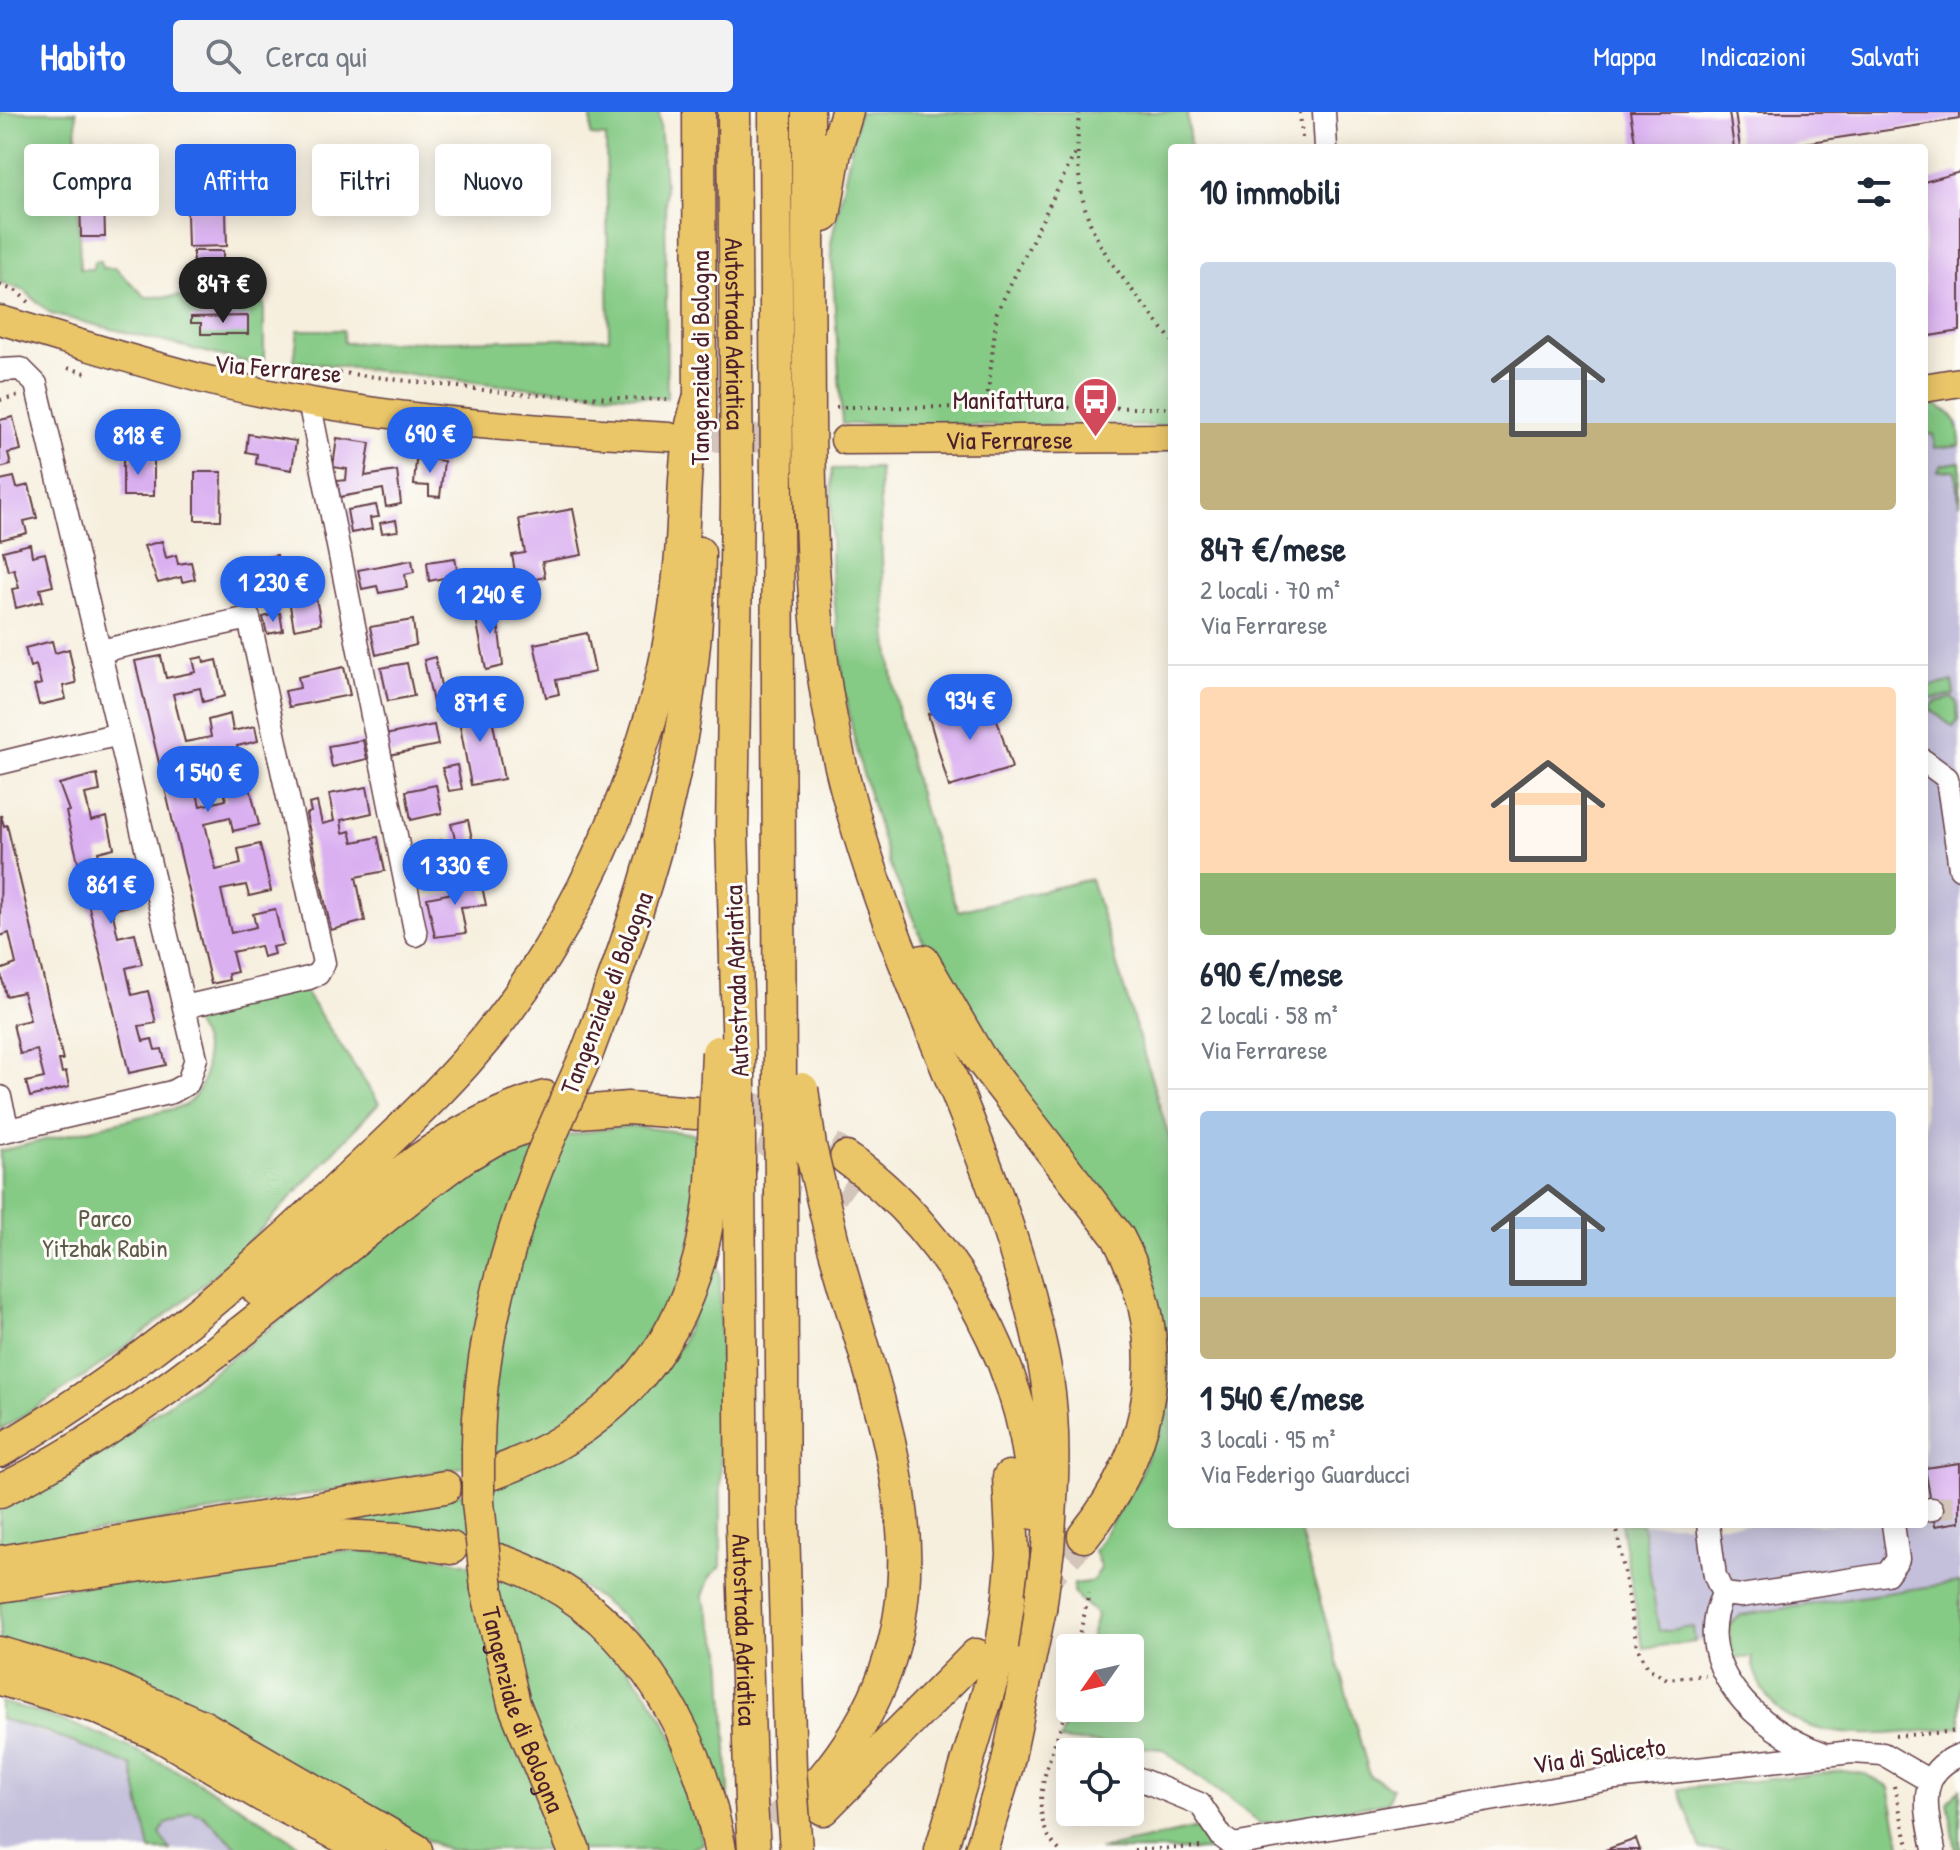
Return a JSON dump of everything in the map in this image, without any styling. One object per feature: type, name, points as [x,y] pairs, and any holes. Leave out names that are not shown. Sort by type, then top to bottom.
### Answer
[{"type":"highway","points":[[0,1451],[123,1374],[253,1268],[466,1062],[544,957],[605,844],[635,767],[657,695],[681,553],[686,450],[700,382],[683,283],[676,112]]},
{"type":"highway","name":"Tangenziale di Bologna","points":[[571,1845],[514,1704],[479,1515],[486,1460],[478,1410],[492,1317],[504,1263],[542,1155],[587,1053],[652,870],[683,741],[698,618],[699,112]]},
{"type":"highway","name":"Autostrada Adriatica","points":[[734,112],[737,499],[726,1168],[754,1850]]},
{"type":"highway","name":"Autostrada Adriatica","points":[[775,112],[780,863],[791,1084],[781,1195],[783,1526],[790,1769],[796,1850]]},
{"type":"highway","points":[[808,112],[809,455],[814,608],[825,688],[844,782],[876,884],[985,1166],[1032,1310],[1047,1383],[1053,1476],[1040,1561],[1027,1608],[1002,1653],[941,1850]]},
{"type":"highway","points":[[809,455],[820,343],[825,215],[833,162],[847,112]]},
{"type":"highway","points":[[825,688],[890,878],[923,961],[979,1057],[1118,1237],[1133,1265],[1144,1301],[1152,1374],[1138,1446],[1121,1482],[1084,1536]]},
{"type":"highway","points":[[791,1084],[810,1146],[899,1490],[906,1542],[905,1584],[893,1647],[879,1686],[820,1797],[1002,1653]]},
{"type":"highway","points":[[584,1101],[628,1108],[696,1102]]},
{"type":"highway","points":[[0,1467],[102,1410],[166,1363],[426,1155],[496,1114],[539,1110],[462,1158],[149,1403],[0,1491]]},
{"type":"highway","points":[[846,1158],[891,1194],[917,1222],[950,1265],[993,1340],[1009,1376],[1032,1477],[1040,1561]]},
{"type":"highway","points":[[486,1460],[525,1462],[582,1430],[612,1407],[659,1353],[681,1316],[696,1278],[726,1168]]},
{"type":"highway","points":[[854,1191],[904,1239],[927,1268],[966,1334],[985,1376],[1004,1436],[1027,1608]]},
{"type":"highway","points":[[0,1562],[445,1487]]},
{"type":"highway","points":[[0,1586],[339,1536],[384,1538],[451,1548]]},
{"type":"highway","points":[[492,1575],[535,1575],[583,1604],[614,1631],[643,1664],[693,1752],[718,1838]]},
{"type":"highway","points":[[0,1653],[103,1683],[192,1721],[416,1850]]},
{"type":"highway","points":[[981,1850],[1007,1766],[1002,1653]]},
{"type":"highway","points":[[0,1679],[96,1707],[148,1730],[263,1796],[369,1850]]},
{"type":"highway","points":[[263,1796],[327,1850]]},
{"type":"main road","name":"Via Ferrarese","points":[[0,320],[151,366],[309,401],[536,430],[669,437]]},
{"type":"main road","points":[[1928,387],[1960,382]]},
{"type":"main road","name":"Via Ferrarese","points":[[845,440],[1168,438]]},
{"type":"street","points":[[1324,112],[1326,144]]},
{"type":"street","points":[[0,370],[21,369],[36,384],[184,1007],[195,1067],[188,1083],[179,1088],[4,1131],[0,1097]]},
{"type":"street","points":[[309,401],[416,935]]},
{"type":"street","points":[[100,651],[249,618],[324,963],[318,974],[309,978],[184,1007]]},
{"type":"street","points":[[0,763],[119,734]]},
{"type":"street","points":[[1928,764],[1947,778],[1960,868]]},
{"type":"street","points":[[1709,1528],[1715,1576],[1723,1594],[1712,1621],[1719,1662],[1735,1694],[1789,1739],[1827,1754]]},
{"type":"street","points":[[1723,1594],[1741,1596],[1887,1574],[1898,1559],[1894,1528]]},
{"type":"street","name":"Via di Saliceto","points":[[1233,1845],[1616,1778],[1827,1754],[1883,1754],[1928,1780]]},
{"type":"street","points":[[1934,1850],[1926,1799],[1928,1780],[1940,1766],[1960,1755]]},
{"type":"street","points":[[1144,1781],[1200,1804],[1222,1837],[1233,1845]]},
{"type":"path","points":[[1079,112],[1077,181],[1100,247],[1168,336]]},
{"type":"path","points":[[1300,112],[1303,144]]},
{"type":"path","points":[[986,410],[997,312],[1076,151]]},
{"type":"path","points":[[0,285],[16,291],[35,308]]},
{"type":"path","name":"Via Ferrarese","points":[[280,370],[343,373],[529,395],[667,400]]},
{"type":"path","points":[[0,400],[20,395]]},
{"type":"path","points":[[836,407],[986,410],[1168,408]]},
{"type":"path","points":[[1080,1634],[1089,1593]]},
{"type":"path","points":[[1059,1850],[1041,1819],[1044,1777],[1061,1722]]},
{"type":"path","points":[[1882,1737],[1960,1731]]},
{"type":"path","points":[[1887,1777],[1898,1795],[1909,1850]]},
{"type":"path","points":[[1134,1850],[1233,1845]]},
{"type":"shaded area","points":[[1928,405],[1950,411],[1960,425],[1960,1582],[1741,1615],[1728,1627],[1730,1637],[1643,1648],[1624,1528],[1928,1528]]},
{"type":"shaded area","points":[[0,1719],[99,1751],[145,1772],[274,1850],[0,1850]]},
{"type":"green space","points":[[0,112],[76,112],[77,144],[24,144],[24,216],[79,216],[80,269],[93,269],[94,261],[101,261],[102,268],[115,268],[146,297],[264,295],[264,359],[250,363],[51,314],[25,291],[0,282]]},
{"type":"green space","points":[[591,112],[659,112],[665,185],[667,398],[509,386],[294,361],[298,330],[343,330],[344,343],[609,338],[606,137],[591,136]]},
{"type":"green space","points":[[859,112],[1187,112],[1190,144],[1168,144],[1168,426],[842,424],[831,243]]},
{"type":"green space","points":[[1933,404],[1954,419],[1960,445],[1935,448],[1933,434],[1928,435],[1928,405]]},
{"type":"green space","points":[[1960,462],[1960,504],[1955,470],[1938,471],[1941,465]]},
{"type":"green space","points":[[879,468],[885,609],[895,693],[914,776],[958,911],[1091,879],[1168,1134],[1168,1528],[1299,1528],[1370,1776],[1392,1788],[1388,1802],[1262,1824],[1162,1749],[1144,1747],[1144,1738],[1061,1738],[1067,1722],[1144,1722],[1144,1634],[1092,1634],[1097,1615],[1073,1593],[1074,1584],[1093,1581],[1101,1568],[1094,1551],[1139,1478],[1156,1429],[1152,1300],[934,967],[890,865],[858,757],[844,689],[831,570],[832,469]]},
{"type":"green space","points":[[1952,682],[1954,695],[1928,699],[1928,686]]},
{"type":"green space","points":[[1952,698],[1957,703],[1958,721],[1953,727],[1930,709],[1935,702]]},
{"type":"green space","name":"Parco Yitzhak Rabin","points":[[303,989],[379,1103],[269,1221],[199,1288],[103,1363],[0,1430],[0,1151],[184,1106],[201,1086],[206,1062],[201,1037],[187,1013]]},
{"type":"green space","points":[[632,1126],[695,1134],[693,1232],[682,1272],[658,1325],[624,1374],[582,1414],[558,1430],[486,1463],[0,1549],[0,1509],[63,1473],[183,1393],[299,1306],[469,1171],[508,1153],[548,1140]]},
{"type":"green space","points":[[716,1257],[720,1274],[721,1566],[710,1577],[703,1596],[722,1651],[729,1792],[726,1815],[661,1665],[623,1618],[597,1597],[538,1562],[477,1539],[419,1530],[327,1527],[352,1515],[472,1491],[658,1374],[680,1346]]},
{"type":"green space","points":[[1622,1528],[1643,1528],[1659,1631],[1693,1627],[1695,1642],[1643,1648]]},
{"type":"green space","points":[[318,1550],[422,1555],[461,1562],[500,1575],[570,1615],[630,1671],[654,1703],[683,1764],[703,1844],[689,1850],[449,1850],[0,1643],[0,1598]]},
{"type":"green space","points":[[1960,1582],[1960,1727],[1867,1734],[1835,1732],[1806,1725],[1781,1711],[1762,1689],[1751,1657],[1732,1659],[1728,1627],[1741,1615]]},
{"type":"green space","points":[[0,1702],[82,1727],[160,1762],[235,1803],[306,1850],[240,1850],[203,1815],[190,1811],[176,1821],[165,1824],[160,1834],[170,1850],[150,1850],[132,1766],[47,1732],[0,1719]]},
{"type":"green space","points":[[1843,1771],[1865,1774],[1889,1788],[1902,1850],[1701,1850],[1679,1789]]},
{"type":"green space","points":[[1960,1789],[1960,1850],[1956,1850],[1948,1802]]},
{"type":"green space","points":[[1202,1827],[1212,1850],[1098,1850]]},
{"type":"building","points":[[1630,112],[1729,112],[1733,144],[1635,144]]},
{"type":"building","points":[[1735,112],[1960,112],[1960,119],[1799,144],[1739,144]]},
{"type":"building","points":[[1960,172],[1960,331],[1928,336],[1928,181]]},
{"type":"building","points":[[80,216],[104,216],[105,237],[81,237]]},
{"type":"building","points":[[187,216],[226,216],[227,246],[188,247]]},
{"type":"building","points":[[193,251],[223,251],[223,270],[193,270]]},
{"type":"building","points":[[248,316],[248,334],[201,334],[201,323],[191,323],[191,317]]},
{"type":"building","points":[[13,417],[21,450],[8,453],[11,465],[0,468],[0,420]]},
{"type":"building","points":[[248,434],[296,441],[292,470],[256,464],[257,454],[246,452]]},
{"type":"building","points":[[337,438],[370,443],[365,476],[397,471],[401,504],[386,507],[383,489],[340,497],[337,481],[346,480],[347,469],[333,467]]},
{"type":"building","points":[[123,458],[154,459],[154,496],[123,496]]},
{"type":"building","points":[[416,460],[444,461],[440,497],[429,496],[429,486],[414,485]]},
{"type":"building","points":[[195,472],[222,472],[221,520],[195,520]]},
{"type":"building","points":[[14,477],[17,488],[29,485],[37,518],[24,521],[27,533],[0,540],[0,480]]},
{"type":"building","points":[[376,505],[379,517],[370,518],[372,529],[351,533],[347,510]]},
{"type":"building","points":[[573,509],[582,555],[542,562],[545,577],[517,583],[512,555],[525,553],[519,519]]},
{"type":"building","points":[[396,520],[398,531],[382,533],[380,523]]},
{"type":"building","points":[[162,541],[166,558],[176,555],[178,564],[191,562],[195,579],[182,582],[181,577],[158,583],[144,546]]},
{"type":"building","points":[[30,544],[32,556],[45,553],[53,586],[40,589],[43,601],[16,608],[12,589],[19,588],[14,569],[8,571],[3,551]]},
{"type":"building","points":[[277,555],[282,574],[260,580],[255,560]]},
{"type":"building","points":[[455,558],[458,575],[429,581],[427,562]]},
{"type":"building","points":[[412,560],[414,572],[405,574],[407,588],[379,593],[377,586],[362,589],[358,570]]},
{"type":"building","points":[[313,583],[321,624],[294,629],[287,588]]},
{"type":"building","points":[[496,604],[503,666],[486,670],[474,608]]},
{"type":"building","points":[[280,613],[283,631],[267,634],[263,617]]},
{"type":"building","points":[[413,620],[416,645],[376,655],[370,627]]},
{"type":"building","points":[[587,633],[595,672],[556,680],[559,694],[546,697],[534,644]]},
{"type":"building","points":[[52,641],[55,653],[69,649],[76,683],[63,686],[66,699],[39,705],[34,686],[41,684],[36,665],[30,667],[25,648]]},
{"type":"building","points":[[161,656],[166,678],[196,672],[193,659],[203,657],[204,663],[217,660],[225,696],[203,702],[200,688],[173,694],[185,742],[211,737],[208,720],[230,714],[233,731],[255,726],[258,741],[237,746],[241,761],[218,767],[215,752],[189,758],[200,806],[226,800],[223,785],[248,779],[259,825],[233,831],[230,817],[205,823],[206,828],[216,870],[241,864],[238,849],[260,844],[271,891],[249,896],[246,885],[221,890],[231,933],[256,927],[253,914],[275,909],[283,945],[272,947],[274,954],[263,957],[260,946],[232,952],[237,972],[228,974],[229,980],[211,984],[135,661]]},
{"type":"building","points":[[435,657],[446,710],[435,712],[424,660]]},
{"type":"building","points":[[407,663],[414,696],[388,701],[381,668]]},
{"type":"building","points":[[344,667],[350,695],[289,707],[285,691],[300,688],[298,677]]},
{"type":"building","points":[[990,697],[1012,768],[949,787],[928,714]]},
{"type":"building","points":[[489,703],[504,779],[471,785],[457,710]]},
{"type":"building","points":[[434,725],[438,745],[389,755],[385,735]]},
{"type":"building","points":[[363,740],[367,759],[332,767],[328,746]]},
{"type":"building","points":[[457,765],[462,789],[449,791],[442,768]]},
{"type":"building","points":[[97,774],[100,791],[85,794],[91,821],[107,817],[114,848],[98,852],[104,878],[121,875],[128,906],[112,910],[118,937],[135,933],[142,964],[126,968],[132,995],[148,991],[156,1023],[139,1026],[143,1041],[152,1039],[155,1050],[162,1049],[166,1065],[129,1073],[66,812],[69,811],[59,784]]},
{"type":"building","points":[[436,785],[442,813],[411,820],[406,791]]},
{"type":"building","points":[[367,787],[372,813],[341,820],[343,833],[350,831],[353,842],[378,837],[385,871],[356,877],[365,921],[331,930],[306,814],[311,812],[309,804],[317,802],[322,824],[334,821],[329,794]]},
{"type":"building","points":[[1,815],[4,826],[7,825],[63,1060],[59,1060],[62,1073],[66,1072],[69,1087],[30,1097],[26,1082],[44,1078],[37,1050],[20,1054],[13,1024],[30,1020],[23,992],[6,996],[0,970],[16,964],[9,933],[0,936]]},
{"type":"building","points":[[468,820],[476,857],[461,860],[451,824]]},
{"type":"building","points":[[441,840],[443,849],[451,847],[453,855],[440,858],[443,871],[422,876],[416,846]]},
{"type":"building","points":[[480,877],[486,905],[461,907],[466,933],[435,937],[427,898],[458,892],[456,881]]},
{"type":"building","points":[[1960,1463],[1960,1522],[1935,1526],[1928,1468]]},
{"type":"building","points":[[1636,1839],[1640,1850],[1605,1850]]},
{"type":"tunnel","points":[[669,437],[845,440]]},
{"type":"tunnel","points":[[698,1091],[775,1117],[846,1158]]},
{"type":"tunnel","points":[[716,1120],[803,1155],[854,1191]]},
{"type":"tunnel","points":[[1932,1509],[1960,1505]]},
{"type":"tunnel","points":[[1034,1590],[1084,1536]]},
{"type":"tunnel","points":[[733,1850],[760,1834],[810,1792]]},
{"type":"place","name":"Manifattura","points":[[1095,438]]}]
